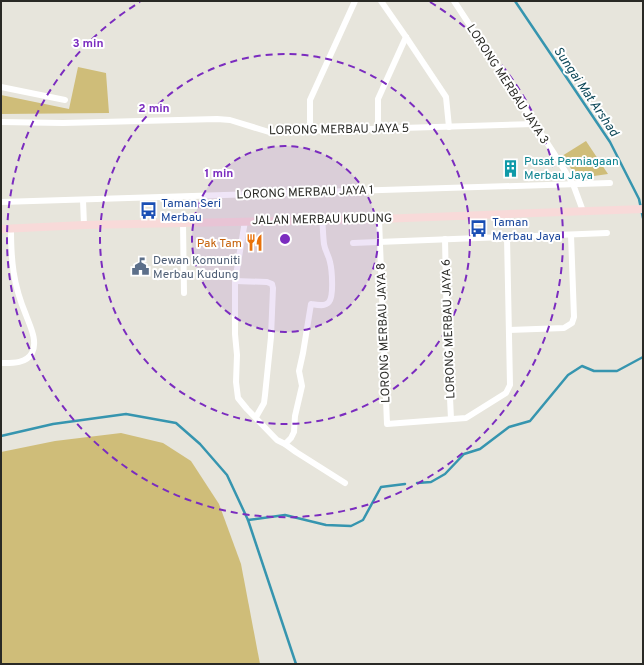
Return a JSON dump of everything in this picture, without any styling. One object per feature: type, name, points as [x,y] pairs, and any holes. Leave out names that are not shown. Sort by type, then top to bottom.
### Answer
[{"type":"main road","name":"JALAN MERBAU KUDUNG","points":[[1,229],[84,225],[379,219],[641,209]]},
{"type":"street","points":[[310,131],[310,100],[355,1]]},
{"type":"street","points":[[381,1],[446,97],[449,127]]},
{"type":"street","name":"LORONG MERBAU JAYA 3","points":[[454,1],[573,184],[583,211]]},
{"type":"street","points":[[378,129],[378,98],[406,37]]},
{"type":"street","points":[[1,87],[65,100]]},
{"type":"street","name":"LORONG MERBAU JAYA 5","points":[[1,122],[63,123],[217,119],[230,120],[269,132],[534,124]]},
{"type":"street","name":"LORONG MERBAU JAYA 1","points":[[1,202],[610,183]]},
{"type":"street","points":[[83,200],[84,225]]},
{"type":"street","points":[[285,444],[294,432],[295,416],[302,386],[299,371],[311,304],[320,305],[328,303],[332,292],[332,272],[324,244],[322,219]]},
{"type":"street","name":"LORONG MERBAU JAYA 8","points":[[379,219],[387,424],[451,419]]},
{"type":"street","points":[[245,221],[235,281],[237,393],[240,402],[277,440],[345,483]]},
{"type":"street","points":[[183,223],[184,293]]},
{"type":"street","points":[[1,362],[20,362],[31,354],[34,347],[33,333],[19,297],[12,267],[11,228]]},
{"type":"street","points":[[353,243],[607,233]]},
{"type":"street","points":[[509,330],[564,328],[572,323],[574,317],[571,235]]},
{"type":"street","points":[[451,419],[466,418],[472,415],[506,392],[510,385],[507,237]]},
{"type":"street","name":"LORONG MERBAU JAYA 6","points":[[445,239],[451,419]]},
{"type":"street","points":[[235,281],[267,282],[272,284],[273,288],[271,337],[264,403],[256,417]]},
{"type":"shaded area","points":[[78,67],[106,73],[109,113],[1,114],[1,95],[69,109]]},
{"type":"shaded area","points":[[586,141],[608,174],[580,178],[575,174],[562,156]]},
{"type":"shaded area","points":[[121,433],[163,443],[191,461],[219,504],[241,564],[260,664],[1,664],[1,452],[55,441]]},
{"type":"waterway","name":"Sungai Mat Arshad","points":[[515,1],[610,142],[639,199],[643,218]]},
{"type":"waterway","name":"Sungai Mat Arshad","points":[[417,483],[431,482],[445,474],[464,454],[480,449],[509,427],[530,421],[568,375],[582,366],[594,371],[617,371],[643,357]]},
{"type":"waterway","points":[[1,436],[53,424],[126,414],[176,423],[200,444],[227,475],[248,520],[296,664]]},
{"type":"waterway","name":"Sungai Mat Arshad","points":[[248,520],[285,515],[326,525],[351,526],[363,520],[381,487],[405,484]]},
{"type":"place","name":"Pusat Perniagaan Merbau Jaya","points":[[511,168]]},
{"type":"place","name":"Taman Seri Merbau","points":[[148,210]]},
{"type":"place","name":"Taman Merbau Jaya","points":[[479,229]]},
{"type":"place","name":"Pak Tam","points":[[255,243]]},
{"type":"place","name":"Dewan Komuniti Merbau Kudung","points":[[140,267]]}]
